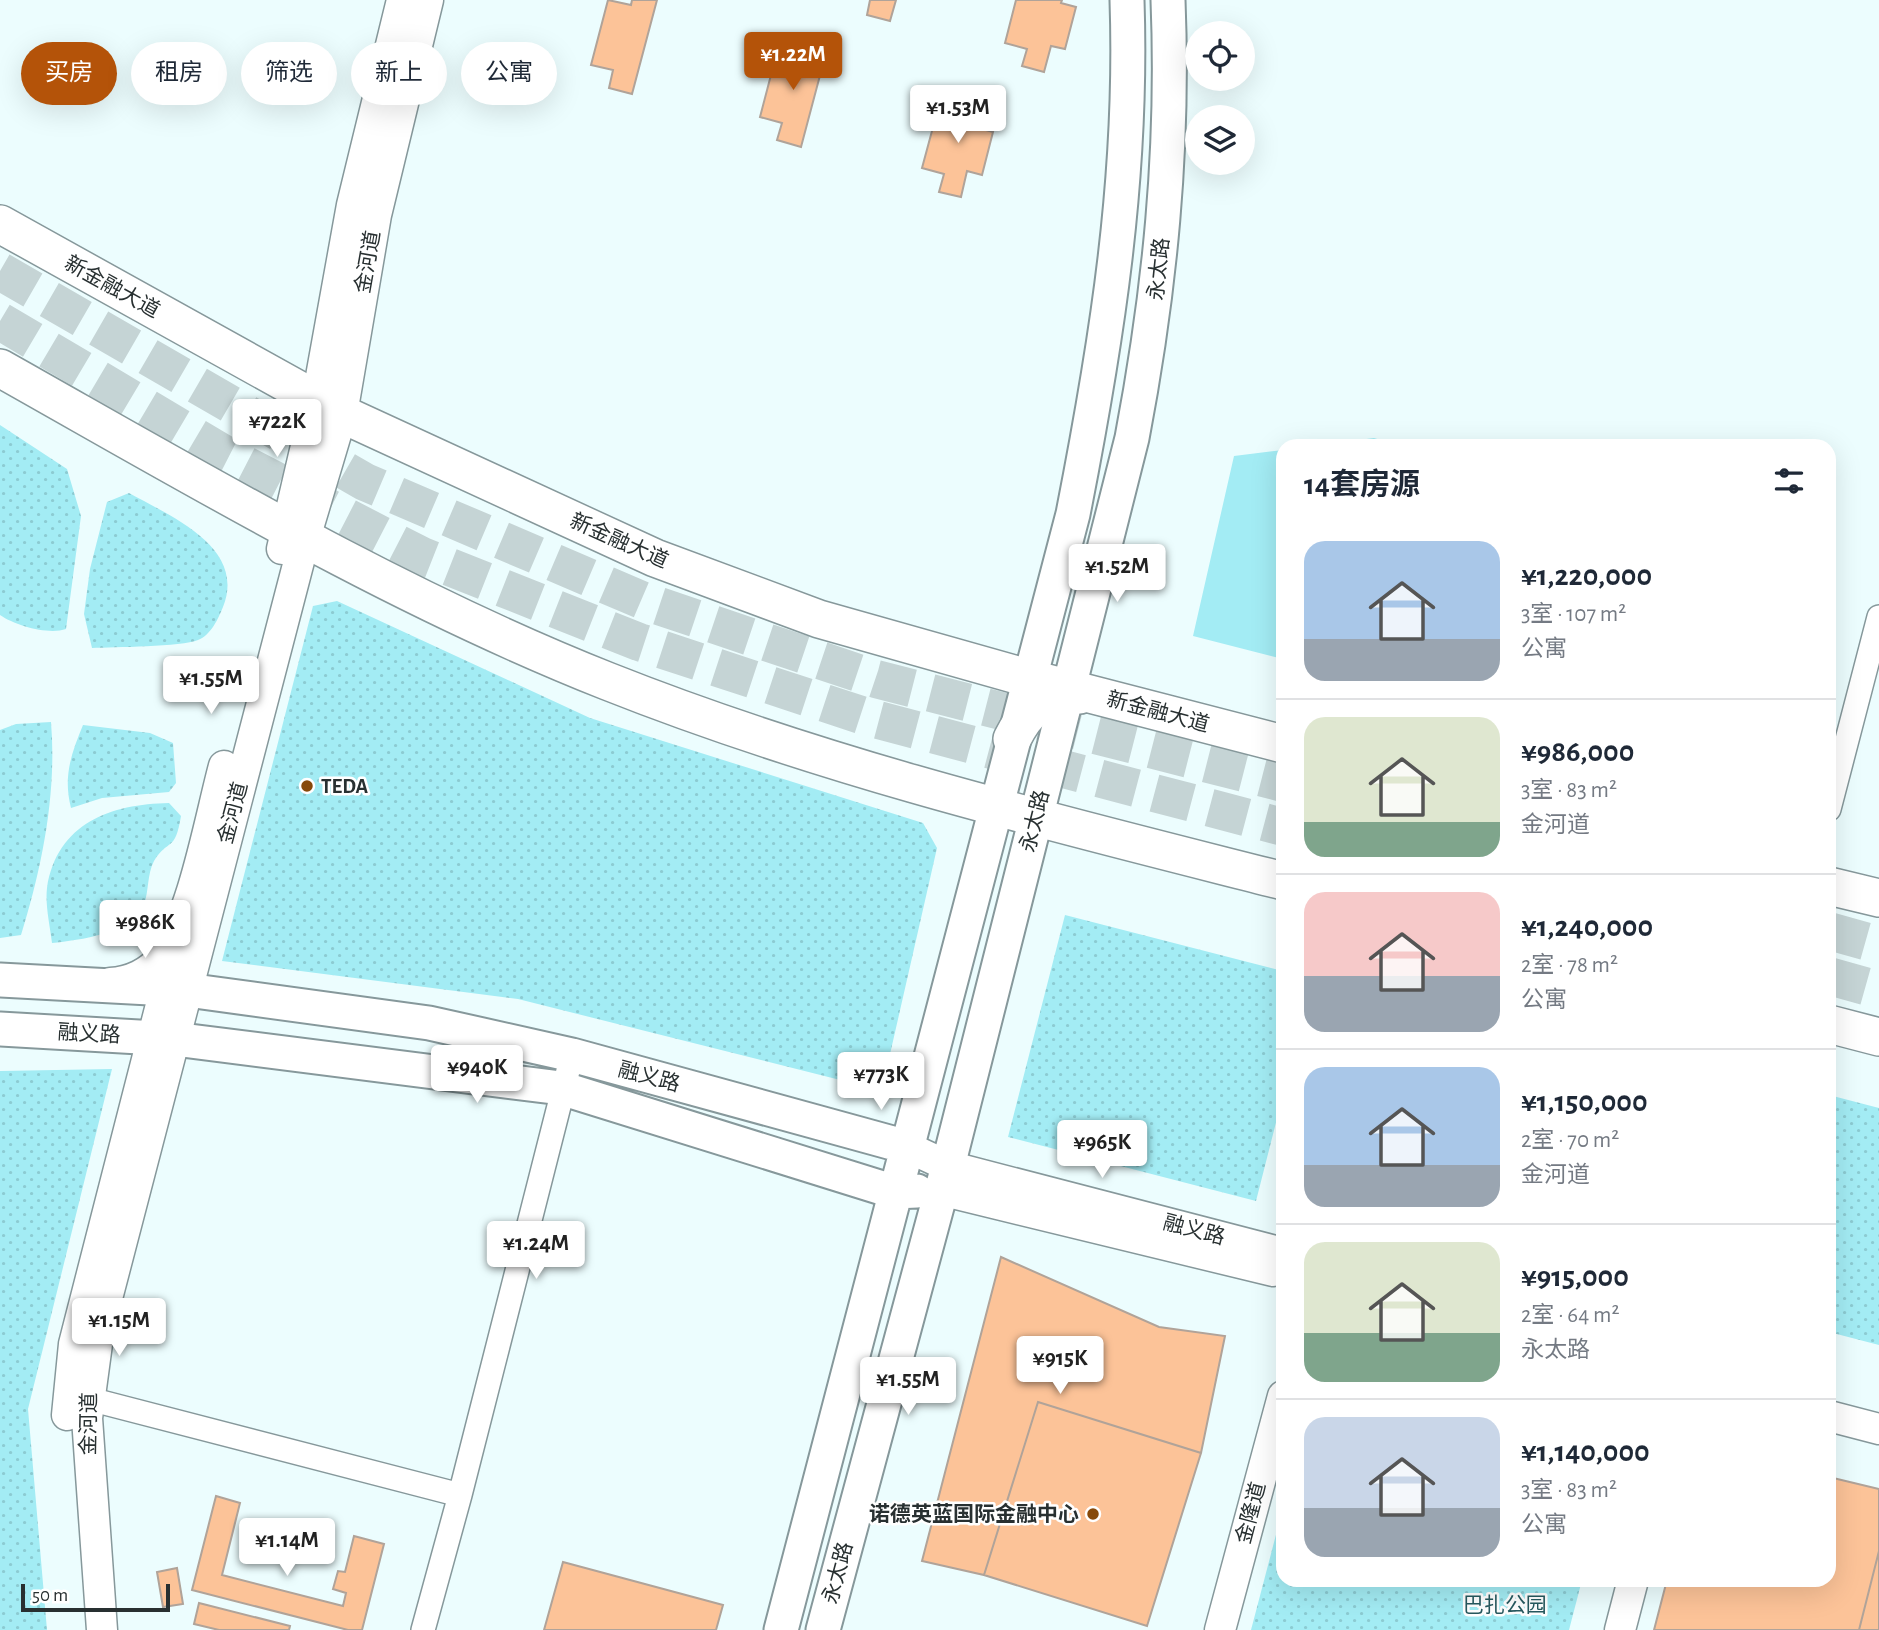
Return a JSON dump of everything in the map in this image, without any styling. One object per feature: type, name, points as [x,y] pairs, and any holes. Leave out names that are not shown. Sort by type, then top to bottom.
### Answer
[{"type":"main road","name":"永太路","points":[[782,1630],[1012,739],[1073,514],[1103,360],[1124,179],[1128,97],[1127,0]]},
{"type":"main road","name":"永太路","points":[[823,1630],[944,1178],[1036,818],[1076,693],[1132,438],[1152,334],[1170,160],[1168,0]]},
{"type":"main road","name":"新金融大道","points":[[0,224],[329,407],[655,558],[819,619],[1076,693],[1276,742]]},
{"type":"main road","points":[[0,368],[296,534],[485,629],[607,681],[743,732],[995,808],[1276,879]]},
{"type":"main road","points":[[1012,739],[1027,712],[1037,704],[1046,698],[1076,693]]},
{"type":"main road","points":[[1836,888],[1879,898]]},
{"type":"main road","name":"融义路","points":[[0,980],[176,990],[429,1023],[572,1055],[907,1147]]},
{"type":"main road","points":[[1836,1026],[1879,1037]]},
{"type":"main road","name":"融义路","points":[[0,1029],[160,1035],[561,1088],[895,1192],[944,1178]]},
{"type":"main road","points":[[841,1130],[869,1129],[884,1125],[900,1115],[911,1105],[926,1076]]},
{"type":"street","name":"金河道","points":[[329,407],[352,205],[402,0]]},
{"type":"street","name":"金河道","points":[[84,1630],[67,1455],[77,1396],[81,1311],[160,1035],[176,990],[329,407],[428,0]]},
{"type":"street","points":[[99,984],[128,980],[151,968],[161,959],[184,915],[296,534]]},
{"type":"street","points":[[1836,782],[1879,617]]},
{"type":"street","name":"金河道","points":[[176,990],[184,915]]},
{"type":"street","points":[[99,984],[131,995],[144,1008],[160,1035]]},
{"type":"street","name":"金河道","points":[[102,1630],[88,1468],[77,1396],[99,1329],[161,1089],[163,1063],[160,1035]]},
{"type":"street","points":[[423,1630],[460,1495],[561,1088],[572,1055]]},
{"type":"street","name":"融义路","points":[[907,1147],[944,1178],[1276,1271]]},
{"type":"street","name":"融义路","points":[[944,1178],[1276,1250]]},
{"type":"street","points":[[77,1396],[460,1495]]},
{"type":"street","points":[[1836,1399],[1879,1410]]},
{"type":"street","points":[[1836,1418],[1879,1429]]},
{"type":"street","name":"金隆道","points":[[1220,1630],[1276,1422]]},
{"type":"street","points":[[1610,1630],[1621,1587]]},
{"type":"street","points":[[1620,1630],[1631,1587]]},
{"type":"green space","points":[[0,425],[67,469],[81,516],[66,629],[51,631],[33,628],[0,615]]},
{"type":"green space","points":[[1276,451],[1276,657],[1193,636],[1234,456]]},
{"type":"green space","points":[[129,493],[183,523],[200,536],[215,551],[224,567],[228,586],[223,607],[203,638],[163,645],[92,648],[84,614],[90,569],[107,502]]},
{"type":"green space","points":[[337,601],[590,718],[923,823],[937,848],[888,1063],[864,1086],[518,999],[222,961],[313,606]]},
{"type":"green space","points":[[51,722],[50,803],[35,883],[21,935],[0,938],[0,730],[16,724]]},
{"type":"green space","points":[[83,725],[150,733],[173,743],[176,783],[169,792],[102,798],[71,808],[68,776]]},
{"type":"green space","points":[[169,803],[181,816],[179,828],[174,840],[154,861],[146,899],[137,914],[117,929],[104,934],[52,943],[47,888],[62,847],[90,821],[108,813],[148,804]]},
{"type":"green space","points":[[1065,915],[1276,969],[1276,1122],[1256,1201],[1008,1137]]},
{"type":"green space","points":[[112,1069],[28,1409],[47,1630],[0,1630],[0,1071]]},
{"type":"green space","points":[[1836,1097],[1879,1108],[1879,1345],[1836,1334]]},
{"type":"green space","name":"巴扎公园","points":[[1276,1535],[1276,1587],[1580,1587],[1569,1630],[1251,1630]]},
{"type":"building","points":[[608,0],[631,5],[632,0],[657,0],[632,94],[609,88],[613,70],[591,65]]},
{"type":"building","points":[[870,0],[896,0],[890,21],[867,15]]},
{"type":"building","points":[[1016,0],[1062,0],[1061,3],[1076,7],[1065,49],[1051,46],[1044,72],[1022,66],[1027,49],[1005,43]]},
{"type":"building","points":[[804,43],[827,49],[801,147],[777,140],[782,123],[760,117],[777,52],[800,58]]},
{"type":"building","points":[[965,96],[986,102],[979,128],[993,132],[982,175],[967,171],[961,197],[939,192],[944,174],[922,168],[939,105],[961,111]]},
{"type":"building","points":[[1001,1257],[1159,1327],[1225,1336],[1201,1453],[1038,1402],[984,1575],[922,1561]]},
{"type":"building","name":"诺德英蓝国际金融中心","points":[[1038,1402],[1201,1453],[1147,1626],[984,1575]]},
{"type":"building","points":[[1836,1479],[1879,1489],[1879,1551],[1859,1630],[1654,1630],[1665,1587],[1836,1587]]},
{"type":"building","points":[[216,1496],[240,1503],[222,1575],[343,1606],[346,1593],[333,1589],[338,1571],[345,1572],[354,1536],[384,1544],[362,1630],[348,1630],[192,1590]]},
{"type":"building","points":[[1879,1551],[1879,1630],[1859,1630]]},
{"type":"building","points":[[563,1562],[723,1605],[716,1630],[544,1630]]},
{"type":"building","points":[[177,1568],[183,1604],[163,1607],[157,1572]]},
{"type":"building","points":[[199,1603],[290,1626],[289,1630],[219,1630],[194,1624]]},
{"type":"tunnel","points":[[0,271],[365,482],[644,601],[876,679],[1276,781]]},
{"type":"tunnel","points":[[0,321],[226,455],[422,556],[639,642],[867,717],[1276,825]]},
{"type":"tunnel","points":[[1836,933],[1879,945]]},
{"type":"tunnel","points":[[1836,978],[1879,990]]},
{"type":"place","name":"TEDA","points":[[307,786]]},
{"type":"place","name":"诺德英蓝国际金融中心","points":[[1093,1514]]}]
